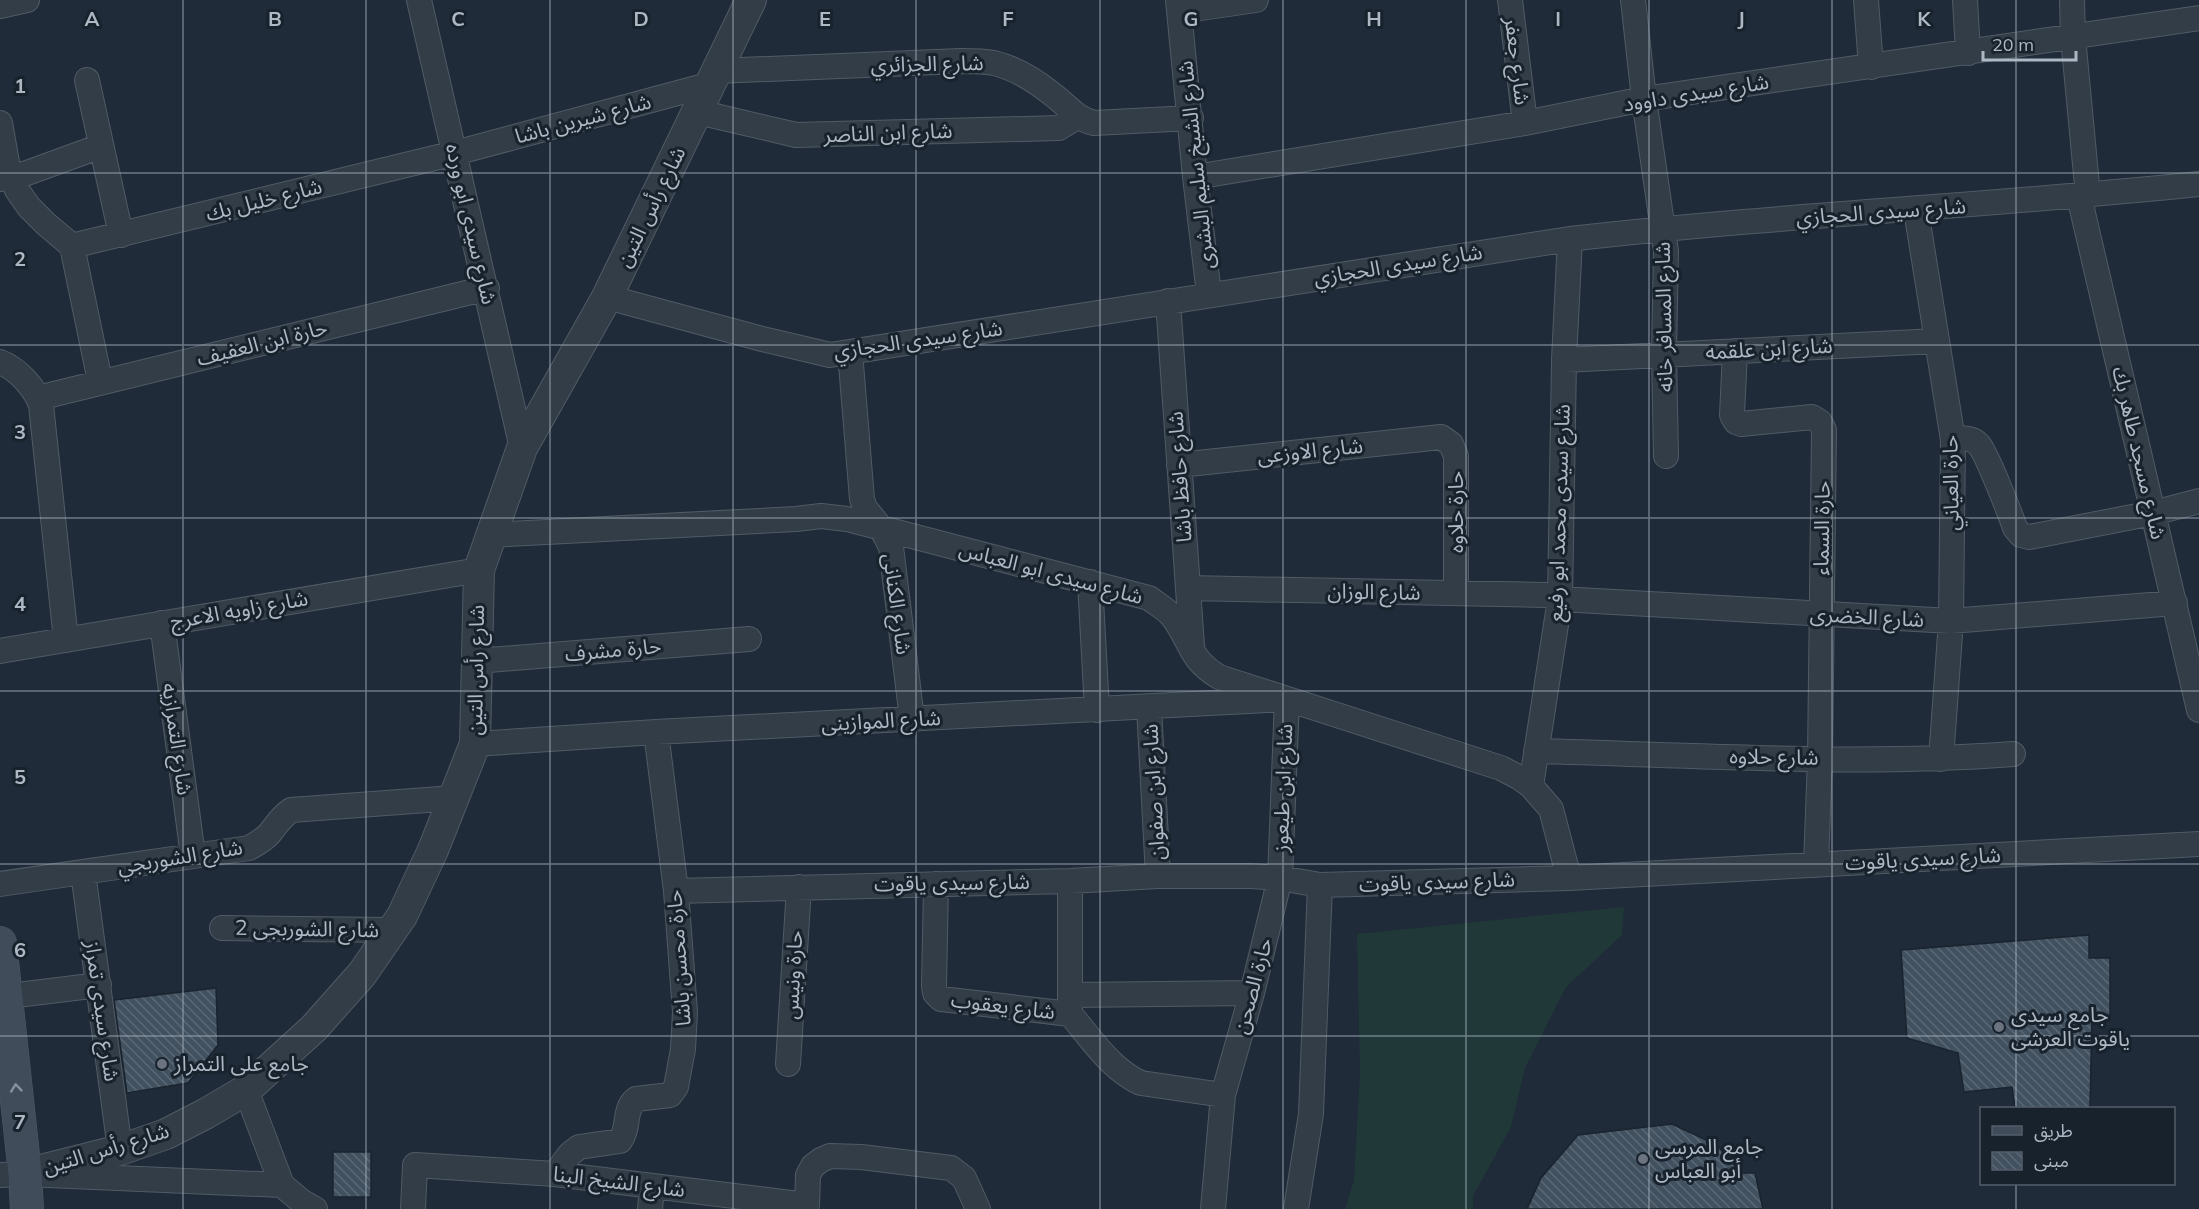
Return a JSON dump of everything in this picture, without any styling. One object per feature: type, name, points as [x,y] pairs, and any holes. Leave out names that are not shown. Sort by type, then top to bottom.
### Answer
[{"type":"main road","points":[[0,943],[12,1174],[27,1209]]},
{"type":"street","points":[[0,6],[27,0]]},
{"type":"street","name":"شارع سيدى ابو ورده","points":[[419,0],[522,447]]},
{"type":"street","name":"شارع رأس التين","points":[[12,1174],[120,1150],[166,1134],[246,1090],[314,1028],[362,974],[402,916],[434,850],[475,744],[479,570],[489,535],[522,447],[607,297],[751,0]]},
{"type":"street","points":[[1179,5],[1256,0]]},
{"type":"street","name":"شارع جعفر","points":[[1509,0],[1525,123]]},
{"type":"street","name":"شارع المسافر خانه","points":[[1633,0],[1644,99],[1666,250],[1664,354],[1666,456]]},
{"type":"street","points":[[1866,0],[1871,67]]},
{"type":"street","points":[[1965,0],[1968,52]]},
{"type":"street","name":"شارع مسجد طاهر بك","points":[[2072,0],[2083,196],[2153,513],[2194,668],[2199,710]]},
{"type":"street","name":"شارع الشيخ سليم البشرى","points":[[1179,5],[1195,177],[1209,294]]},
{"type":"street","name":"شارع سيدى داوود","points":[[1195,177],[1525,123],[1644,99],[2199,18]]},
{"type":"street","name":"شارع الجزائري","points":[[714,77],[961,61],[993,63],[1022,75],[1052,93],[1077,117]]},
{"type":"street","name":"شارع شيرين باشا","points":[[455,153],[714,77]]},
{"type":"street","points":[[87,80],[121,234]]},
{"type":"street","name":"شارع ابن الناصر","points":[[698,112],[796,135],[1059,128],[1077,117]]},
{"type":"street","points":[[1077,117],[1094,123],[1191,118]]},
{"type":"street","points":[[0,123],[6,178],[29,207],[72,246],[100,381]]},
{"type":"street","points":[[6,178],[101,146]]},
{"type":"street","name":"شارع خليل بك","points":[[72,246],[455,153]]},
{"type":"street","name":"شارع سيدى الحجازي","points":[[607,297],[830,355],[1570,239],[1663,228],[1916,210],[2199,184]]},
{"type":"street","name":"حارة العياني","points":[[1916,210],[1953,440],[1951,621],[1941,759]]},
{"type":"street","name":"شارع سيدى محمد ابو رفيع","points":[[1531,786],[1560,599],[1564,360],[1570,239]]},
{"type":"street","name":"حارة ابن العفيف","points":[[38,398],[486,288]]},
{"type":"street","name":"شارع حافظ باشا","points":[[1168,301],[1192,653]]},
{"type":"street","name":"شارع ابن علقمه","points":[[1564,360],[1937,341]]},
{"type":"street","name":"حارة السماء","points":[[1735,351],[1732,415],[1736,422],[1812,417],[1823,426],[1820,758],[1816,865]]},
{"type":"street","name":"شارع الكنانى","points":[[850,352],[862,499],[870,516],[891,547],[912,719]]},
{"type":"street","points":[[0,362],[20,375],[38,398],[66,640]]},
{"type":"street","name":"شارع الاوزعى","points":[[1179,465],[1441,437]]},
{"type":"street","name":"حارة حلاوه","points":[[1441,437],[1451,444],[1456,456],[1456,593]]},
{"type":"street","points":[[1953,440],[1972,439],[1983,450],[2015,528],[2024,536],[2029,537],[2153,513],[2199,501]]},
{"type":"street","name":"شارع سيدى ابو العباس","points":[[489,535],[785,520],[821,516],[847,519],[1149,598],[1171,615],[1192,653],[1204,667],[1219,677],[1501,768],[1520,778],[1531,786],[1551,809],[1569,878]]},
{"type":"street","name":"شارع زاويه الاعرج","points":[[0,651],[479,570]]},
{"type":"street","points":[[1090,582],[1097,710]]},
{"type":"street","name":"شارع الوزان","points":[[1188,588],[1546,595],[1560,599]]},
{"type":"street","name":"شارع الخضرى","points":[[1560,599],[1951,621],[2175,603]]},
{"type":"street","name":"شارع التمرازيه","points":[[162,623],[193,856]]},
{"type":"street","name":"حارة مشرف","points":[[477,661],[749,639]]},
{"type":"street","name":"شارع الموازينى","points":[[475,744],[656,732],[1287,699]]},
{"type":"street","name":"شارع ابن طيعوز","points":[[1280,878],[1287,699]]},
{"type":"street","name":"شارع ابن صفوان","points":[[1149,707],[1158,876]]},
{"type":"street","name":"حارة محسن باشا","points":[[555,1174],[570,1154],[579,1147],[620,1141],[624,1135],[629,1108],[636,1099],[666,1096],[675,1090],[683,1049],[685,1012],[676,891],[656,732]]},
{"type":"street","name":"شارع حلاوه","points":[[1536,751],[1941,759],[2013,754]]},
{"type":"street","name":"شارع الشوربجي","points":[[0,884],[249,848],[270,833],[280,818],[291,810],[454,798]]},
{"type":"street","name":"شارع سيدى ياقوت","points":[[676,891],[1070,881],[1158,876],[1280,878],[1320,885],[1569,878],[2199,844]]},
{"type":"street","name":"شارع سيدى تمراز","points":[[83,872],[120,1150]]},
{"type":"street","name":"حارة الصحن","points":[[1213,1209],[1223,1095],[1252,993],[1280,878]]},
{"type":"street","points":[[1070,881],[1070,1004],[1252,993]]},
{"type":"street","name":"شارع يعقوب","points":[[936,884],[934,986],[938,996],[944,1000],[1070,1004],[1113,1064],[1130,1078],[1141,1083],[1223,1095]]},
{"type":"street","points":[[1296,1209],[1311,1114],[1320,885]]},
{"type":"street","name":"حارة ونيس","points":[[788,1064],[799,887]]},
{"type":"street","name":"شارع الشوربجى 2","points":[[222,928],[391,930]]},
{"type":"street","points":[[3,997],[99,985]]},
{"type":"street","points":[[246,1090],[282,1185],[315,1209]]},
{"type":"street","name":"شارع الشيخ البنا","points":[[413,1209],[415,1165],[555,1174],[651,1197],[807,1207],[808,1175],[813,1166],[821,1160],[840,1155],[951,1168],[964,1178],[978,1209]]},
{"type":"street","points":[[12,1174],[282,1185]]},
{"type":"green space","points":[[1624,907],[1622,935],[1566,987],[1525,1068],[1511,1127],[1473,1196],[1473,1209],[1345,1209],[1354,1180],[1360,1074],[1357,934]]},
{"type":"building","name":"جامع سيدى ياقوت العرشى","points":[[2089,935],[2089,958],[2110,958],[2110,1016],[2092,1016],[2090,1107],[2015,1107],[2012,1087],[1964,1092],[1958,1053],[1907,1038],[1901,950]]},
{"type":"building","name":"جامع على التمراز","points":[[216,988],[218,1045],[188,1083],[127,1093],[114,1000]]},
{"type":"building","name":"جامع المرسى أبو العباس","points":[[1672,1124],[1717,1145],[1741,1173],[1755,1173],[1763,1209],[1527,1209],[1541,1178],[1578,1135]]},
{"type":"building","points":[[333,1152],[371,1152],[371,1197],[333,1197]]},
{"type":"place","name":"جامع سيدى ياقوت العرشى","points":[[1999,1027]]},
{"type":"place","name":"جامع على التمراز","points":[[162,1064]]},
{"type":"place","name":"جامع المرسى أبو العباس","points":[[1643,1159]]}]
